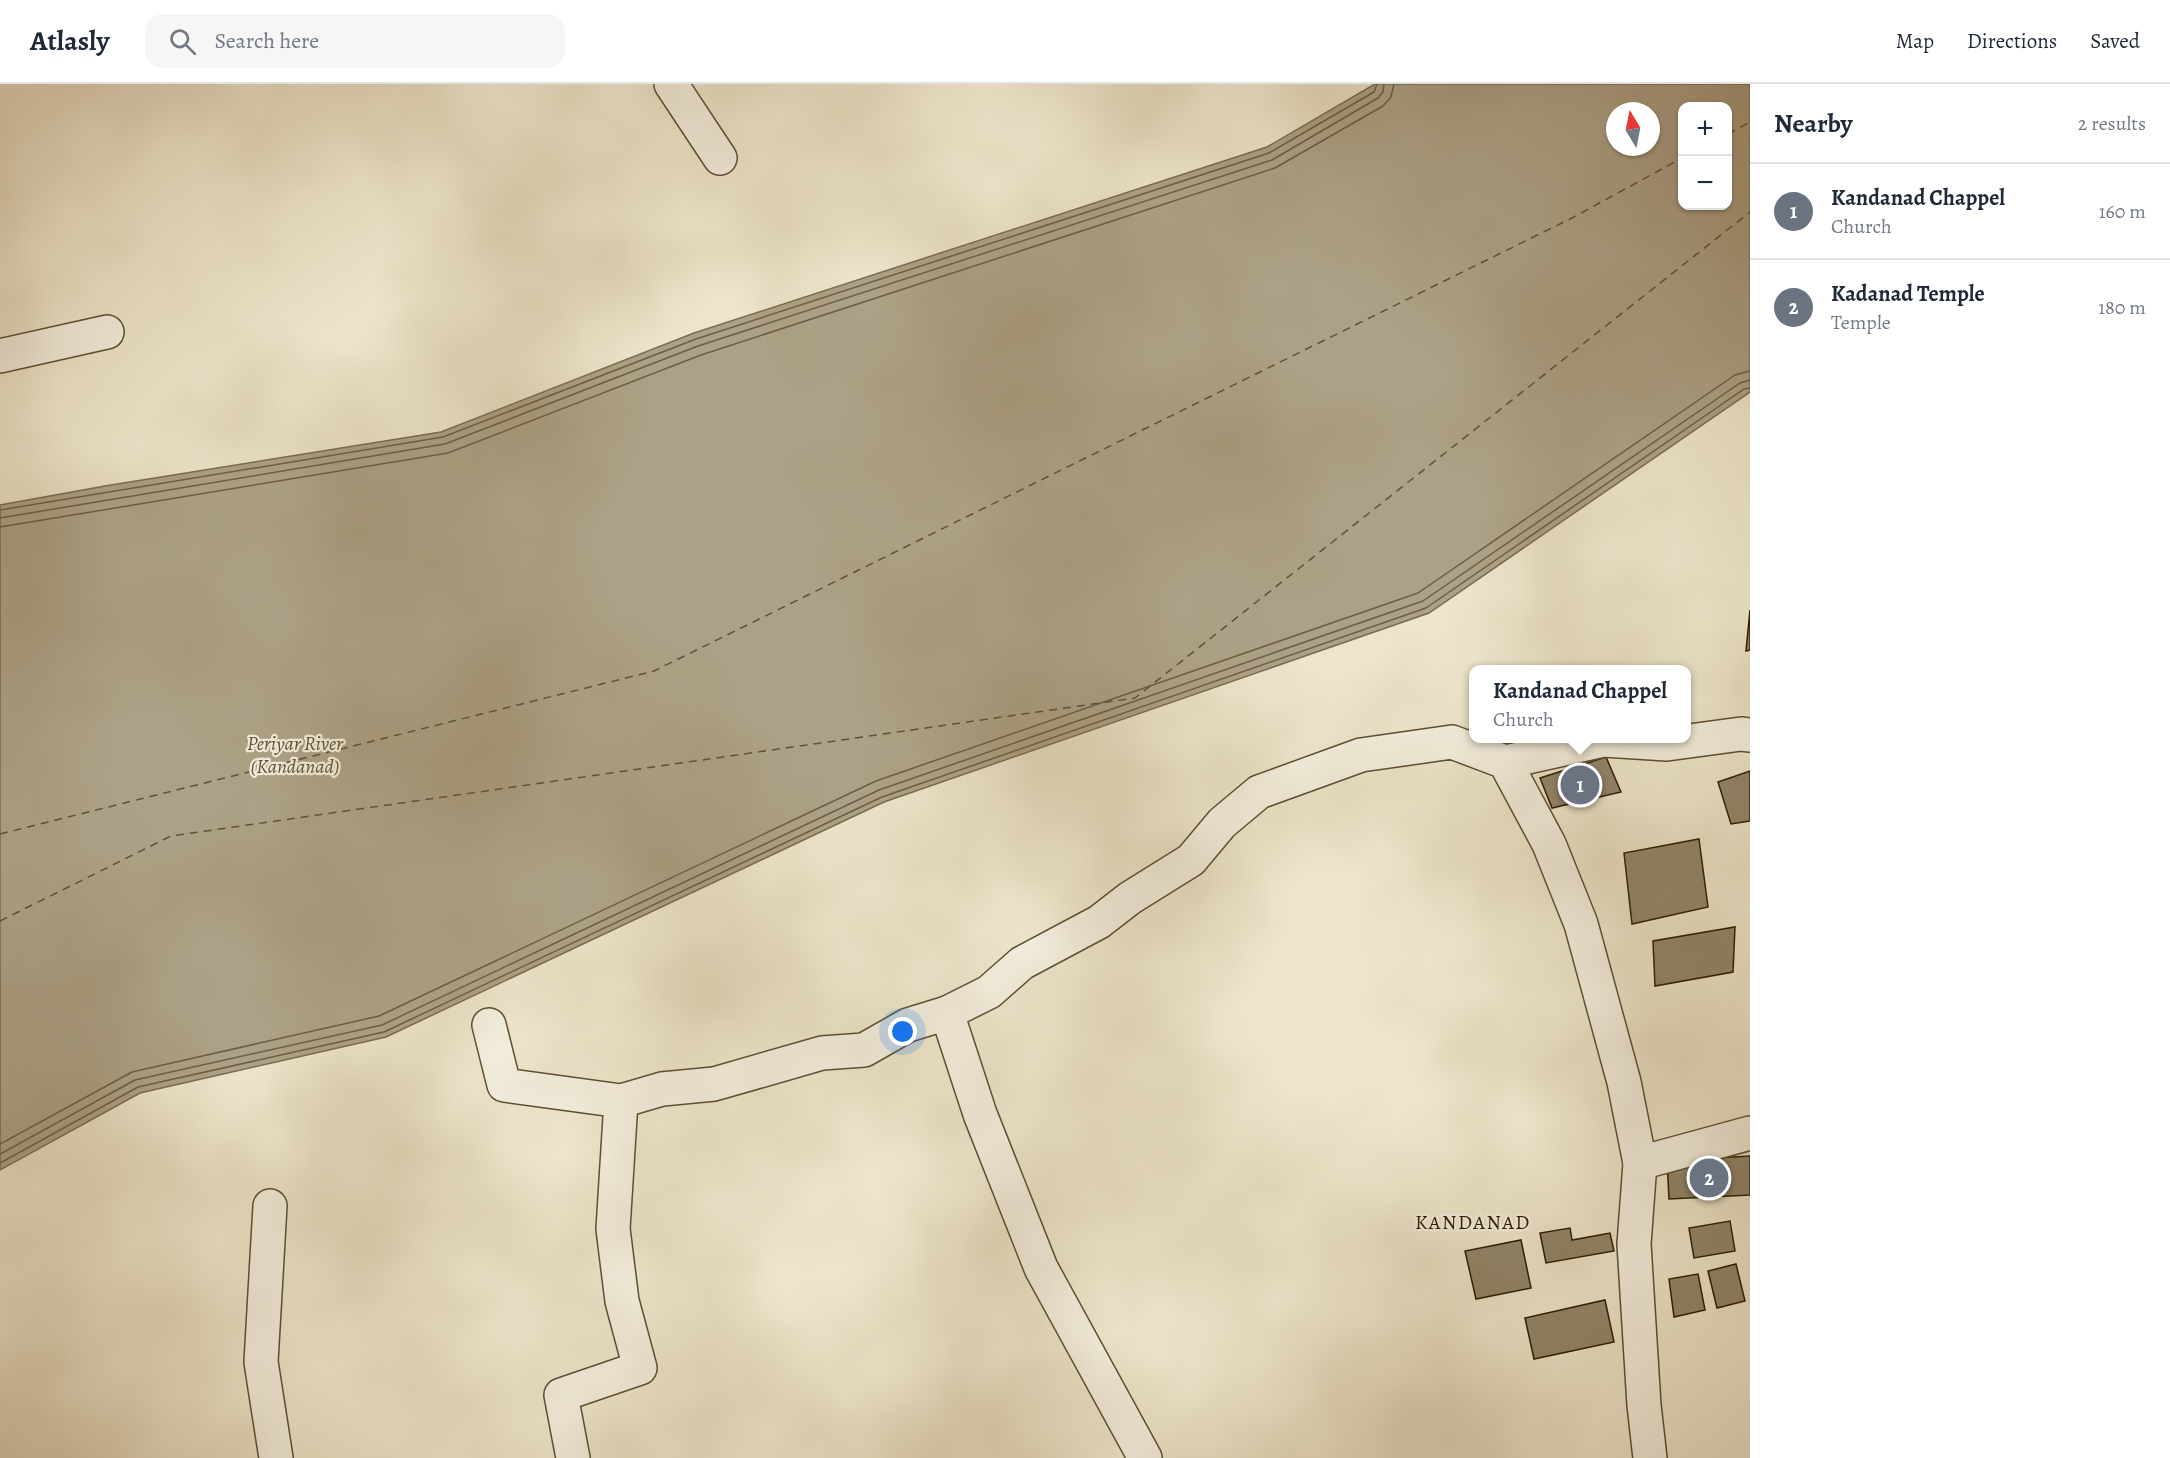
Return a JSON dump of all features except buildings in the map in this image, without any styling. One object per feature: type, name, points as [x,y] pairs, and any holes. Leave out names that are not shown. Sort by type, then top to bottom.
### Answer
[{"type":"street","points":[[671,84],[720,158]]},
{"type":"street","points":[[0,356],[107,332]]},
{"type":"street","points":[[1691,741],[1741,734],[1750,735]]},
{"type":"street","points":[[489,1025],[504,1085],[621,1101],[662,1089],[714,1084],[822,1053],[864,1050],[908,1025],[947,1014],[989,992],[1022,963],[1099,922],[1130,898],[1191,860],[1222,823],[1259,792],[1361,755],[1452,742],[1505,762],[1590,743]]},
{"type":"street","points":[[1651,743],[1674,743]]},
{"type":"street","points":[[1505,762],[1549,844],[1581,924],[1624,1082],[1640,1163],[1634,1244],[1644,1405],[1650,1458]]},
{"type":"street","points":[[947,1014],[980,1114],[1041,1268],[1145,1458]]},
{"type":"street","points":[[573,1458],[561,1395],[640,1368],[622,1301],[612,1229],[621,1101]]},
{"type":"street","points":[[1640,1163],[1750,1133]]},
{"type":"street","points":[[270,1206],[261,1362],[276,1458]]},
{"type":"water","name":"Periyar River (Kandanad)","points":[[1375,84],[1750,84],[1750,392],[1429,613],[884,802],[386,1037],[140,1093],[0,1170],[0,505],[441,432],[694,333],[1267,147]]},
{"type":"ferry route","points":[[1732,132],[1750,122]]},
{"type":"ferry route","points":[[0,834],[654,671],[1572,218],[1678,160]]},
{"type":"ferry route","points":[[0,921],[171,836],[1135,698],[1750,212]]},
{"type":"place","name":"Kandanad Chappel","points":[[1580,785]]},
{"type":"place","name":"Kadanad Temple","points":[[1709,1178]]},
{"type":"district","name":"KANDANAD","points":[[1473,1222]]}]
